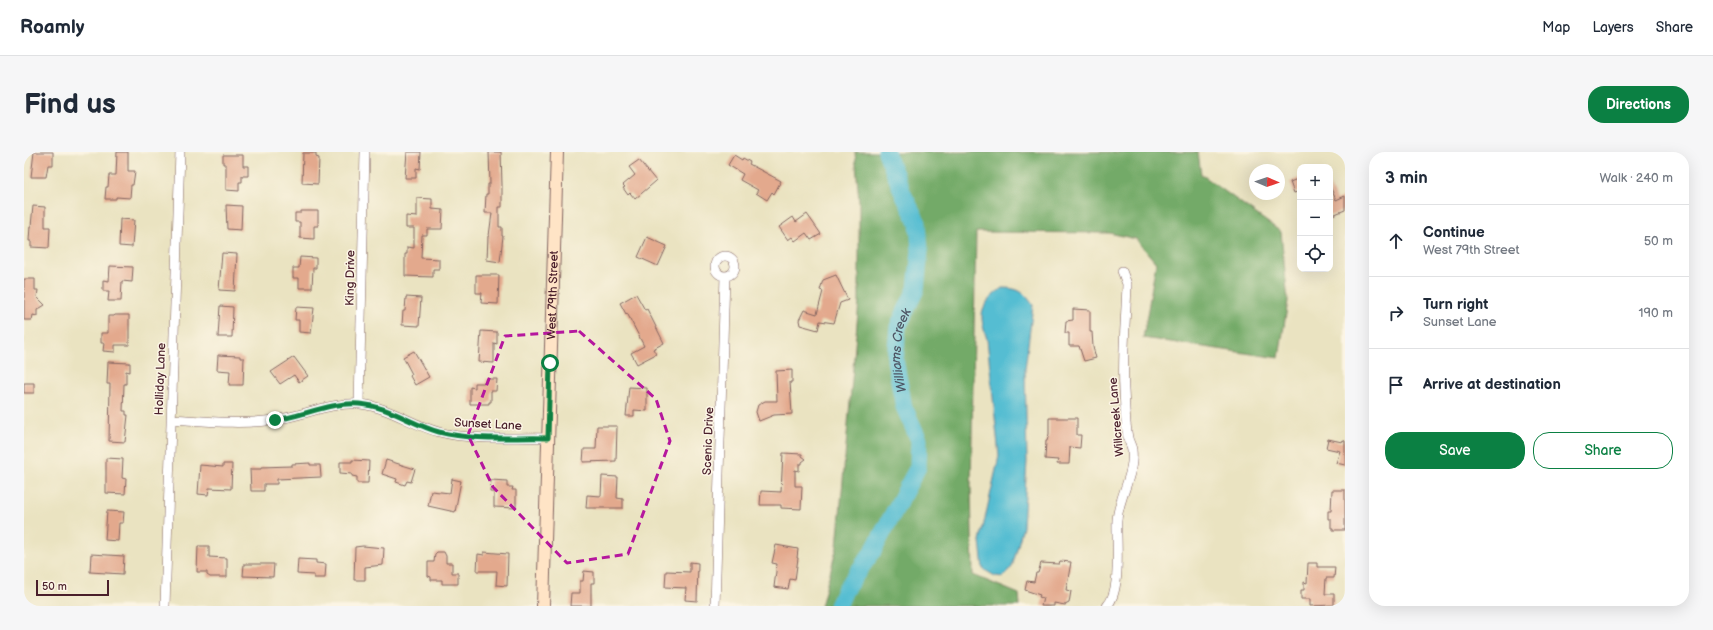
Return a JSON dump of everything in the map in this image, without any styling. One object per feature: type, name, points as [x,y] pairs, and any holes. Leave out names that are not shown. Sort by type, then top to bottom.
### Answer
[{"type":"main road","name":"West 79th Street","points":[[542,606],[557,152]]},
{"type":"street","name":"Holliday Lane","points":[[165,606],[180,152]]},
{"type":"street","name":"King Drive","points":[[359,404],[365,152]]},
{"type":"street","name":"Willcreek Lane","points":[[1107,606],[1111,602],[1116,588],[1117,518],[1132,463],[1132,450],[1128,437],[1124,389],[1127,284],[1122,271]]},
{"type":"street","name":"Scenic Drive","points":[[714,606],[725,276]]},
{"type":"street","name":"Sunset Lane","points":[[171,419],[267,421],[289,418],[327,406],[359,404],[382,408],[425,427],[447,434],[548,438]]},
{"type":"highlighted area","points":[[579,331],[656,399],[670,441],[628,554],[567,563],[493,487],[468,435],[505,336]]},
{"type":"green space","points":[[855,152],[1198,152],[1201,174],[1281,232],[1288,301],[1279,358],[1143,338],[1156,263],[1136,239],[1109,233],[976,232],[971,487],[973,575],[1019,594],[1020,606],[821,606],[837,547],[859,301],[859,201]]},
{"type":"water","points":[[1002,288],[1017,290],[1024,294],[1033,305],[1025,369],[1027,461],[1023,527],[1012,567],[1003,577],[995,576],[983,569],[980,541],[999,456],[987,339],[982,322],[982,316],[985,305],[989,299]]},
{"type":"building","points":[[34,152],[53,152],[53,165],[48,165],[46,177],[31,177]]},
{"type":"building","points":[[117,152],[128,152],[128,171],[135,171],[133,185],[131,185],[130,198],[116,197],[116,199],[105,199],[109,175],[116,175]]},
{"type":"building","points":[[407,152],[421,152],[420,169],[416,168],[416,178],[405,178]]},
{"type":"building","points":[[489,152],[501,152],[502,207],[499,207],[499,227],[502,227],[503,236],[500,262],[487,260],[488,236],[492,213],[485,213],[486,194],[488,194],[488,184],[490,184]]},
{"type":"building","points":[[303,153],[316,153],[316,157],[319,158],[318,184],[302,183]]},
{"type":"building","points":[[223,155],[243,155],[243,166],[248,166],[248,176],[242,176],[242,182],[239,182],[239,191],[226,190],[226,164],[223,164]]},
{"type":"building","points":[[734,155],[742,160],[743,158],[750,162],[749,164],[781,181],[774,194],[772,192],[767,200],[756,193],[758,190],[740,180],[743,174],[728,165]]},
{"type":"building","points":[[639,160],[656,181],[635,199],[630,193],[628,195],[623,188],[625,187],[623,185],[635,175],[629,167]]},
{"type":"building","points":[[1297,179],[1297,192],[1294,193],[1290,182]]},
{"type":"building","points":[[1333,193],[1336,200],[1345,196],[1345,210],[1333,215]]},
{"type":"building","points":[[417,198],[432,199],[432,209],[443,210],[442,229],[427,229],[427,235],[422,235],[421,258],[439,259],[439,269],[433,269],[433,277],[405,276],[405,254],[407,254],[407,247],[414,248],[414,228],[406,228],[406,216],[417,217]]},
{"type":"building","points":[[226,205],[242,206],[241,230],[227,229]]},
{"type":"building","points":[[33,206],[45,207],[45,227],[50,227],[49,248],[31,247],[31,241],[29,241]]},
{"type":"building","points":[[301,211],[318,211],[318,226],[314,226],[314,239],[300,238],[300,222],[295,222],[295,213],[301,213]]},
{"type":"building","points":[[807,214],[821,234],[811,240],[806,233],[795,241],[792,237],[788,240],[779,227],[793,217],[796,222]]},
{"type":"building","points":[[120,219],[134,220],[132,247],[119,246]]},
{"type":"building","points":[[647,237],[667,246],[658,266],[638,257]]},
{"type":"building","points":[[222,253],[237,254],[235,291],[219,290]]},
{"type":"building","points":[[300,257],[316,258],[316,268],[313,268],[312,288],[299,288],[299,278],[293,278],[293,268],[299,268]]},
{"type":"building","points":[[110,266],[133,267],[132,282],[122,281],[121,301],[108,301],[109,291],[103,291],[103,280],[109,281]]},
{"type":"building","points":[[476,275],[499,275],[498,304],[481,303],[482,293],[476,293]]},
{"type":"building","points":[[836,275],[848,300],[840,303],[834,323],[820,321],[818,330],[800,325],[799,320],[804,310],[817,314],[823,291],[820,290],[823,280]]},
{"type":"building","points":[[24,279],[35,279],[35,290],[38,290],[37,297],[45,305],[37,310],[37,316],[33,315],[32,320],[24,320]]},
{"type":"building","points":[[636,294],[645,310],[647,309],[664,343],[653,349],[656,354],[637,364],[631,353],[644,346],[627,313],[626,314],[620,303]]},
{"type":"building","points":[[406,297],[421,298],[419,326],[402,325]]},
{"type":"building","points":[[220,306],[233,307],[232,337],[218,337]]},
{"type":"building","points":[[296,307],[314,308],[311,333],[299,332],[299,320],[295,320]]},
{"type":"building","points":[[1073,309],[1090,310],[1090,332],[1092,332],[1093,347],[1096,358],[1084,361],[1079,346],[1069,346],[1069,333],[1065,333],[1066,321],[1073,320]]},
{"type":"building","points":[[129,315],[129,345],[115,345],[115,352],[103,351],[104,343],[101,343],[101,333],[108,333],[108,316]]},
{"type":"building","points":[[481,331],[497,332],[497,344],[494,343],[494,363],[479,362]]},
{"type":"building","points":[[414,351],[429,377],[415,385],[410,376],[412,374],[403,357]]},
{"type":"building","points":[[218,355],[240,356],[240,358],[244,358],[243,385],[229,385],[230,371],[217,370]]},
{"type":"building","points":[[294,357],[308,376],[299,382],[294,375],[280,384],[271,372]]},
{"type":"building","points":[[108,362],[130,363],[130,372],[126,371],[126,384],[124,384],[123,411],[126,411],[126,415],[128,415],[125,442],[109,441],[110,384],[107,384]]},
{"type":"building","points":[[792,370],[792,382],[790,382],[792,414],[774,415],[759,421],[756,412],[758,405],[765,401],[777,401],[776,371]]},
{"type":"building","points":[[486,379],[497,379],[496,391],[491,391],[491,402],[489,402],[489,404],[470,404],[470,387],[475,388],[475,383],[486,383]]},
{"type":"building","points":[[24,383],[34,383],[34,393],[24,393]]},
{"type":"building","points":[[629,387],[647,388],[647,411],[634,410],[634,416],[626,416]]},
{"type":"building","points":[[1049,418],[1077,418],[1077,435],[1081,435],[1080,448],[1070,447],[1069,464],[1057,464],[1058,460],[1045,459],[1046,441],[1049,434]]},
{"type":"building","points":[[597,426],[617,426],[616,461],[583,462],[584,449],[596,449]]},
{"type":"building","points":[[1328,439],[1342,442],[1343,440],[1345,441],[1345,465],[1336,463],[1340,451],[1326,448]]},
{"type":"building","points":[[783,453],[802,454],[802,456],[806,459],[802,462],[802,464],[799,464],[799,471],[795,470],[795,486],[802,486],[801,509],[781,508],[781,505],[760,505],[761,491],[781,492]]},
{"type":"building","points":[[106,458],[123,459],[122,478],[126,479],[125,494],[106,493]]},
{"type":"building","points":[[352,460],[369,461],[368,483],[357,483],[357,477],[352,476],[352,474],[340,473],[340,462],[352,462]]},
{"type":"building","points":[[386,460],[415,469],[411,482],[407,481],[405,485],[396,482],[397,479],[382,474]]},
{"type":"building","points":[[310,463],[310,465],[320,465],[321,477],[277,479],[277,484],[264,484],[264,491],[251,491],[250,469]]},
{"type":"building","points":[[223,464],[232,464],[231,489],[209,488],[208,495],[198,494],[200,465],[223,467]]},
{"type":"building","points":[[602,476],[618,477],[617,498],[623,499],[623,508],[586,508],[587,495],[601,496]]},
{"type":"building","points":[[452,479],[461,481],[455,512],[428,506],[431,491],[450,493]]},
{"type":"building","points":[[491,480],[507,481],[507,487],[513,487],[512,490],[516,490],[516,508],[494,507],[494,492],[490,492]]},
{"type":"building","points":[[1332,490],[1345,490],[1345,530],[1333,530],[1333,528],[1331,528],[1331,519],[1328,519],[1328,511],[1331,511]]},
{"type":"building","points":[[107,511],[124,512],[123,523],[119,523],[118,541],[105,540]]},
{"type":"building","points":[[776,545],[798,549],[795,580],[790,579],[788,589],[774,587],[777,564],[772,563]]},
{"type":"building","points":[[198,546],[209,546],[209,557],[227,558],[227,577],[210,577],[207,575],[207,572],[197,572]]},
{"type":"building","points":[[363,546],[384,548],[383,565],[365,567],[365,580],[354,580],[355,547]]},
{"type":"building","points":[[437,552],[444,552],[446,556],[446,563],[452,563],[452,573],[458,573],[458,584],[442,584],[442,580],[431,580],[431,577],[428,576],[428,562],[434,562],[435,554]]},
{"type":"building","points":[[484,552],[508,554],[507,586],[496,585],[497,571],[477,571],[478,554],[484,555]]},
{"type":"building","points":[[91,554],[124,556],[123,574],[90,572]]},
{"type":"building","points":[[298,559],[316,560],[316,563],[326,564],[325,578],[314,578],[314,575],[297,574]]},
{"type":"building","points":[[1060,561],[1071,562],[1066,590],[1071,591],[1069,603],[1065,605],[1054,603],[1054,606],[1041,606],[1043,598],[1039,597],[1040,595],[1025,590],[1027,581],[1034,582],[1036,573],[1038,573],[1041,563],[1059,564]]},
{"type":"building","points":[[690,562],[698,563],[697,601],[685,600],[686,588],[665,587],[666,571],[690,572]]},
{"type":"building","points":[[1308,563],[1317,563],[1317,567],[1335,567],[1334,578],[1326,578],[1325,594],[1334,594],[1334,605],[1310,606],[1310,599],[1301,599],[1301,590],[1304,590],[1304,582],[1307,583]]},
{"type":"building","points":[[244,564],[274,564],[273,577],[243,576]]},
{"type":"building","points":[[584,571],[594,572],[594,583],[591,583],[591,606],[570,606],[571,593],[580,593],[580,581],[583,581]]},
{"type":"waterway","name":"Williams Creek","points":[[838,606],[845,590],[873,551],[918,467],[919,440],[904,407],[895,360],[898,327],[916,289],[920,251],[918,223],[904,196],[886,152]]},
{"type":"route","points":[[275,420],[289,418],[327,406],[359,404],[391,411],[420,426],[447,434],[461,436],[548,438],[550,363]]}]
